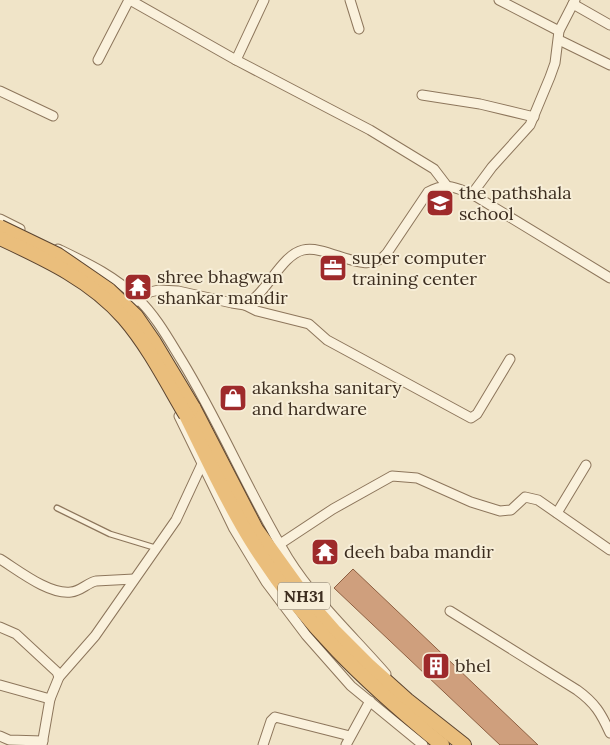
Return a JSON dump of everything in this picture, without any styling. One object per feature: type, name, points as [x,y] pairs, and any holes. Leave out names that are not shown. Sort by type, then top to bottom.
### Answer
[{"type":"highway","name":"NH31","points":[[0,227],[58,255],[109,290],[136,316],[154,342],[256,529],[308,600],[368,665],[407,700],[464,745]]},
{"type":"highway","name":"NH31","points":[[0,238],[74,275],[124,318],[190,411],[230,505],[251,540],[301,611],[324,638],[368,682],[442,745]]},
{"type":"street","points":[[98,60],[129,0],[236,60],[302,93],[424,162],[434,169],[448,186]]},
{"type":"street","points":[[236,60],[264,0]]},
{"type":"street","points":[[350,0],[359,29]]},
{"type":"street","points":[[499,0],[610,65]]},
{"type":"street","points":[[472,194],[492,167],[525,131],[534,117],[550,77],[559,35],[574,2],[610,25]]},
{"type":"street","points":[[0,91],[53,116]]},
{"type":"street","points":[[422,95],[480,104],[534,117]]},
{"type":"street","points":[[245,305],[256,297],[292,256],[305,250],[366,263],[377,262],[383,258],[428,192],[438,186],[448,186],[472,194],[610,278]]},
{"type":"street","points":[[0,219],[108,274],[139,299],[164,332],[203,396],[235,461],[280,544],[312,593],[390,678],[471,745]]},
{"type":"street","points":[[0,244],[84,288],[117,316],[140,347],[174,404],[234,529],[266,582],[306,635],[351,686],[422,745]]},
{"type":"street","points":[[117,316],[154,290],[178,291],[245,305],[257,311],[309,324],[327,340],[471,418],[476,414],[510,358]]},
{"type":"street","points":[[0,736],[9,740],[42,743],[50,699],[60,677],[95,636],[182,510],[202,464]]},
{"type":"street","points":[[557,513],[586,465]]},
{"type":"street","points":[[280,544],[310,523],[386,479],[398,476],[417,478],[487,508],[506,511],[511,510],[522,499],[529,497],[538,500],[610,550]]},
{"type":"street","points":[[0,559],[42,585],[64,592],[77,591],[90,582],[134,579]]},
{"type":"street","points":[[450,611],[591,700],[602,714],[610,733]]},
{"type":"street","points":[[0,627],[16,634],[60,677]]},
{"type":"street","points":[[0,685],[50,699]]},
{"type":"street","points":[[263,745],[271,721],[275,716],[348,741],[370,702]]},
{"type":"lane","points":[[57,508],[110,534],[156,548]]},
{"type":"building","name":"bhel","points":[[353,569],[538,745],[500,745],[334,588]]},
{"type":"place","name":"the pathshala school","points":[[440,203]]},
{"type":"place","name":"super computer training center","points":[[333,268]]},
{"type":"place","name":"shree bhagwan shankar mandir","points":[[138,287]]},
{"type":"place","name":"akanksha sanitary and hardware","points":[[233,398]]},
{"type":"place","name":"deeh baba mandir","points":[[325,552]]},
{"type":"place","name":"bhel","points":[[436,666]]}]
